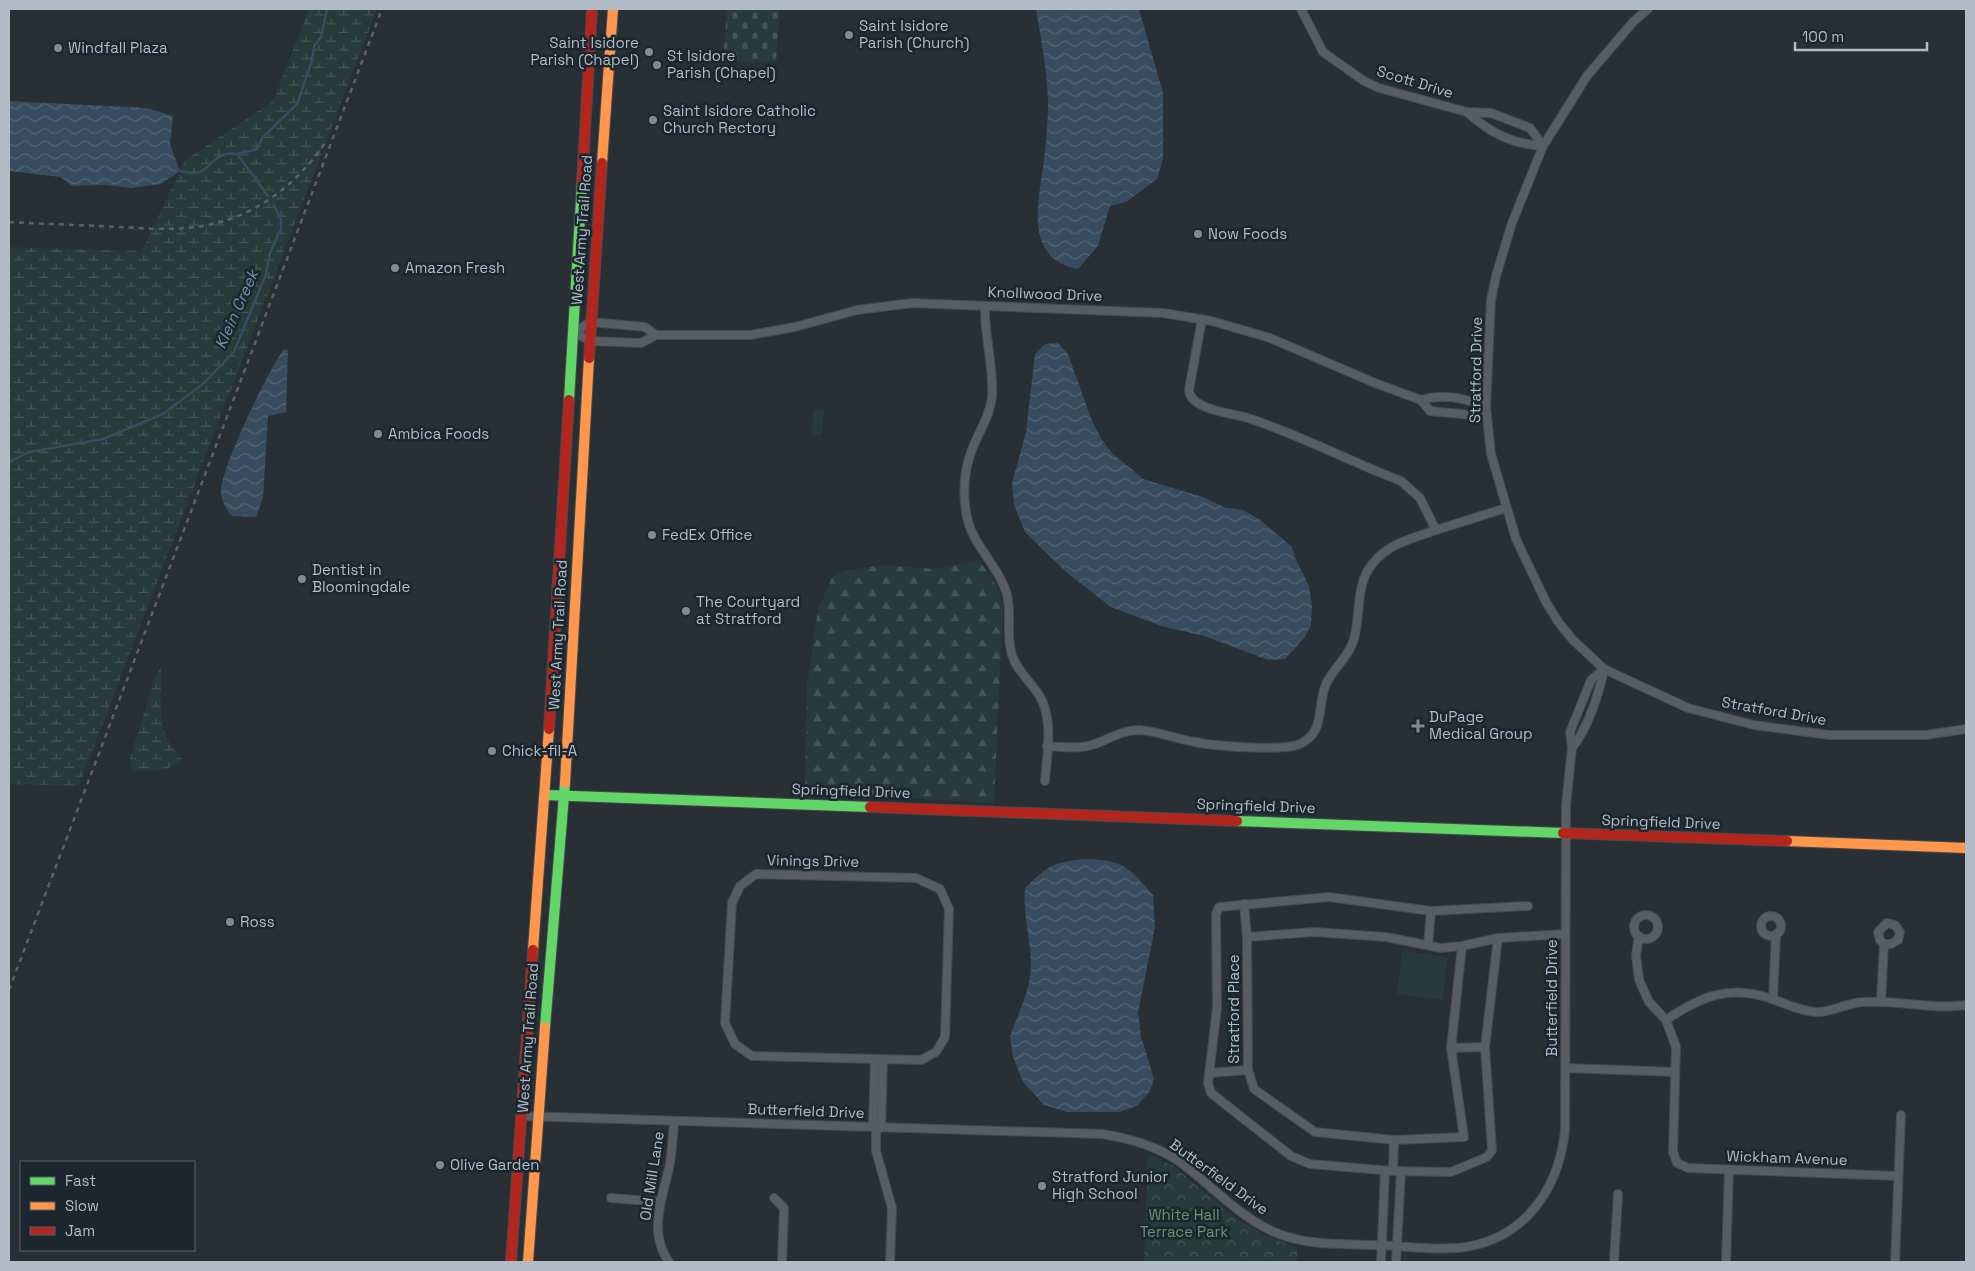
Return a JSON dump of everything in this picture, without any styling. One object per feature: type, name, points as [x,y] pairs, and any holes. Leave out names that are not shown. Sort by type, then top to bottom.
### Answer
[{"type":"main road","name":"West Army Trail Road","points":[[511,1262],[545,794],[592,9]]},
{"type":"main road","name":"West Army Trail Road","points":[[528,1262],[537,1116],[564,796],[591,322],[613,9]]},
{"type":"main road","name":"Springfield Drive","points":[[545,794],[1966,848]]},
{"type":"street","name":"Scott Drive","points":[[1301,9],[1323,52],[1351,74],[1379,88],[1467,112],[1491,113],[1530,128],[1543,146]]},
{"type":"street","name":"Stratford Drive","points":[[1648,9],[1633,22],[1587,76],[1543,146],[1512,223],[1491,300],[1486,407],[1491,454],[1516,539],[1533,578],[1559,623],[1604,669],[1688,708],[1754,725],[1829,735],[1926,734],[1966,729]]},
{"type":"street","name":"Scott Drive","points":[[1467,112],[1485,128],[1523,144],[1543,146]]},
{"type":"street","name":"Knollwood Drive","points":[[574,332],[590,340],[641,343],[656,335],[750,334],[795,327],[857,310],[900,304],[1138,312],[1202,319],[1270,338],[1375,383],[1421,400],[1430,411],[1471,415],[1486,407]]},
{"type":"street","points":[[985,306],[992,398],[984,425],[966,468],[965,507],[967,520],[977,544],[998,575],[1006,591],[1009,608],[1008,641],[1019,671],[1039,695],[1045,708],[1046,781]]},
{"type":"street","points":[[1202,319],[1189,390],[1193,400],[1204,406],[1248,418],[1400,481],[1420,498],[1436,530]]},
{"type":"street","points":[[574,332],[591,322]]},
{"type":"street","name":"Knollwood Drive","points":[[591,322],[644,327],[656,335]]},
{"type":"street","name":"Knollwood Drive","points":[[1421,400],[1433,396],[1466,398],[1486,407]]},
{"type":"street","points":[[1047,746],[1092,745],[1123,732],[1138,730],[1196,742],[1272,747],[1296,745],[1309,738],[1316,730],[1321,718],[1327,682],[1351,649],[1365,574],[1386,550],[1401,542],[1506,508]]},
{"type":"street","points":[[1572,748],[1582,736],[1600,691],[1604,669]]},
{"type":"street","name":"Butterfield Drive","points":[[522,1116],[1102,1134],[1144,1143],[1176,1160],[1248,1218],[1278,1234],[1307,1242],[1442,1248],[1471,1246],[1498,1237],[1533,1212],[1555,1178],[1563,1154],[1566,1068],[1566,805],[1572,748],[1570,732],[1591,680],[1604,669]]},
{"type":"street","name":"Vinings Drive","points":[[756,874],[916,878],[940,889],[949,909],[945,1037],[936,1052],[921,1060],[879,1060],[752,1056],[735,1044],[725,1023],[732,903],[740,886],[756,874]]},
{"type":"street","points":[[1498,938],[1485,1047],[1492,1150],[1487,1157],[1451,1172],[1393,1171],[1310,1164],[1291,1156],[1211,1093],[1208,1082],[1217,1008],[1216,914],[1219,907],[1329,897],[1431,911],[1528,906]]},
{"type":"street","points":[[1244,904],[1248,937]]},
{"type":"street","points":[[1428,945],[1431,911]]},
{"type":"street","name":"Stratford Place","points":[[1462,946],[1451,1048],[1464,1137],[1394,1140],[1315,1132],[1254,1089],[1248,1070],[1248,937],[1314,932],[1386,937],[1441,948],[1462,946],[1498,938],[1565,934]]},
{"type":"street","points":[[1773,999],[1776,934]]},
{"type":"street","points":[[1566,1068],[1675,1072],[1676,1047],[1666,1020],[1649,1002],[1639,980],[1636,955],[1639,936]]},
{"type":"street","points":[[1881,1001],[1884,944]]},
{"type":"street","points":[[1666,1020],[1690,1004],[1712,995],[1736,992],[1753,993],[1773,999],[1795,1009],[1818,1012],[1844,1004],[1881,1001],[1948,1008],[1966,1005]]},
{"type":"street","points":[[1451,1048],[1485,1047]]},
{"type":"street","points":[[879,1060],[876,1151],[892,1208],[890,1262]]},
{"type":"street","points":[[1209,1073],[1248,1070]]},
{"type":"street","name":"Wickham Avenue","points":[[1675,1072],[1673,1152],[1677,1163],[1686,1168],[1898,1176]]},
{"type":"street","points":[[1895,1262],[1901,1114]]},
{"type":"street","name":"Old Mill Lane","points":[[669,1262],[658,1237],[661,1202],[669,1166],[674,1121]]},
{"type":"street","points":[[1394,1140],[1393,1171],[1397,1246],[1396,1262]]},
{"type":"street","points":[[1726,1262],[1730,1170]]},
{"type":"street","points":[[1382,1262],[1382,1246],[1393,1171]]},
{"type":"street","points":[[1614,1262],[1618,1194]]},
{"type":"street","points":[[611,1198],[661,1202]]},
{"type":"street","points":[[774,1198],[784,1208],[782,1262]]},
{"type":"green space","points":[[309,9],[377,9],[79,786],[9,784],[9,247],[142,251],[185,160],[273,101]]},
{"type":"green space","points":[[727,9],[780,9],[776,62],[723,61]]},
{"type":"green space","points":[[813,410],[824,411],[822,435],[812,434]]},
{"type":"green space","points":[[979,560],[997,586],[1003,606],[994,803],[805,792],[807,686],[818,609],[834,573],[882,565],[938,569]]},
{"type":"green space","points":[[161,666],[161,714],[163,725],[166,736],[181,757],[181,762],[164,770],[133,771],[129,762],[154,681]]},
{"type":"green space","points":[[1402,951],[1448,957],[1443,1000],[1397,994]]},
{"type":"green space","name":"White Hall Terrace Park","points":[[1148,1155],[1172,1165],[1233,1216],[1264,1235],[1297,1247],[1297,1262],[1144,1262]]},
{"type":"water","points":[[1036,9],[1139,9],[1163,93],[1163,159],[1157,179],[1126,202],[1110,206],[1098,246],[1078,269],[1060,263],[1048,253],[1041,241],[1038,226],[1039,193],[1045,148],[1048,98]]},
{"type":"water","points":[[9,101],[147,108],[173,116],[170,144],[180,171],[161,184],[132,188],[105,185],[72,186],[60,177],[9,171]]},
{"type":"water","points":[[1058,343],[1068,354],[1092,421],[1102,440],[1112,453],[1143,479],[1203,497],[1226,508],[1243,510],[1259,519],[1292,547],[1296,560],[1309,586],[1312,606],[1311,625],[1305,637],[1285,659],[1268,660],[1204,636],[1161,626],[1111,607],[1066,572],[1025,532],[1014,505],[1012,483],[1026,432],[1035,354],[1045,344]]},
{"type":"water","points":[[284,349],[288,350],[286,412],[268,416],[263,498],[256,517],[231,516],[224,505],[221,492],[223,480],[247,419],[267,377]]},
{"type":"water","points":[[1086,859],[1110,861],[1125,867],[1153,895],[1155,927],[1138,1013],[1141,1036],[1154,1079],[1150,1091],[1137,1106],[1119,1112],[1067,1112],[1044,1105],[1023,1082],[1013,1057],[1010,1036],[1030,977],[1031,966],[1025,910],[1025,888],[1052,866],[1059,863]]},
{"type":"waterway","points":[[237,154],[257,149],[262,138],[297,104],[312,61],[314,46],[321,37],[327,9]]},
{"type":"waterway","name":"Klein Creek","points":[[177,170],[196,173],[202,171],[221,156],[237,154],[268,196]]},
{"type":"waterway","name":"Klein Creek","points":[[9,462],[29,452],[103,439],[163,414],[204,383],[234,352],[266,274],[270,253],[281,229],[281,220],[274,205]]},
{"type":"railway","points":[[9,990],[382,9]]},
{"type":"railway","points":[[9,222],[168,229],[206,225],[227,220],[266,202],[283,189],[314,158],[327,140]]},
{"type":"traffic: fast","points":[[569,400],[582,183]]},
{"type":"traffic: fast","points":[[545,1027],[565,783]]},
{"type":"traffic: fast","points":[[545,795],[870,807]]},
{"type":"traffic: fast","points":[[1237,821],[1563,833]]},
{"type":"traffic: slow","points":[[602,163],[613,9]]},
{"type":"traffic: slow","points":[[565,783],[589,358]]},
{"type":"traffic: slow","points":[[533,950],[549,729]]},
{"type":"traffic: slow","points":[[1787,841],[1966,848]]},
{"type":"traffic: slow","points":[[528,1262],[545,1027]]},
{"type":"traffic: jam","points":[[582,183],[592,9]]},
{"type":"traffic: jam","points":[[589,358],[602,163]]},
{"type":"traffic: jam","points":[[549,729],[569,400]]},
{"type":"traffic: jam","points":[[870,807],[1237,821]]},
{"type":"traffic: jam","points":[[1563,833],[1787,841]]},
{"type":"traffic: jam","points":[[511,1262],[533,950]]},
{"type":"place","name":"Saint Isidore Parish (Church)","points":[[849,35]]},
{"type":"place","name":"Windfall Plaza","points":[[58,48]]},
{"type":"place","name":"Saint Isidore Parish (Chapel)","points":[[649,52]]},
{"type":"place","name":"St Isidore Parish (Chapel)","points":[[657,65]]},
{"type":"place","name":"Saint Isidore Catholic Church Rectory","points":[[653,120]]},
{"type":"place","name":"Now Foods","points":[[1198,234]]},
{"type":"place","name":"Amazon Fresh","points":[[395,268]]},
{"type":"place","name":"Ambica Foods","points":[[378,434]]},
{"type":"place","name":"FedEx Office","points":[[652,535]]},
{"type":"place","name":"Dentist in Bloomingdale","points":[[302,579]]},
{"type":"place","name":"The Courtyard at Stratford","points":[[686,611]]},
{"type":"place","name":"DuPage Medical Group","points":[[1418,726]]},
{"type":"place","name":"Chick-fil-A","points":[[492,751]]},
{"type":"place","name":"Ross","points":[[230,922]]},
{"type":"place","name":"Olive Garden","points":[[440,1165]]},
{"type":"place","name":"Stratford Junior High School","points":[[1042,1186]]}]
